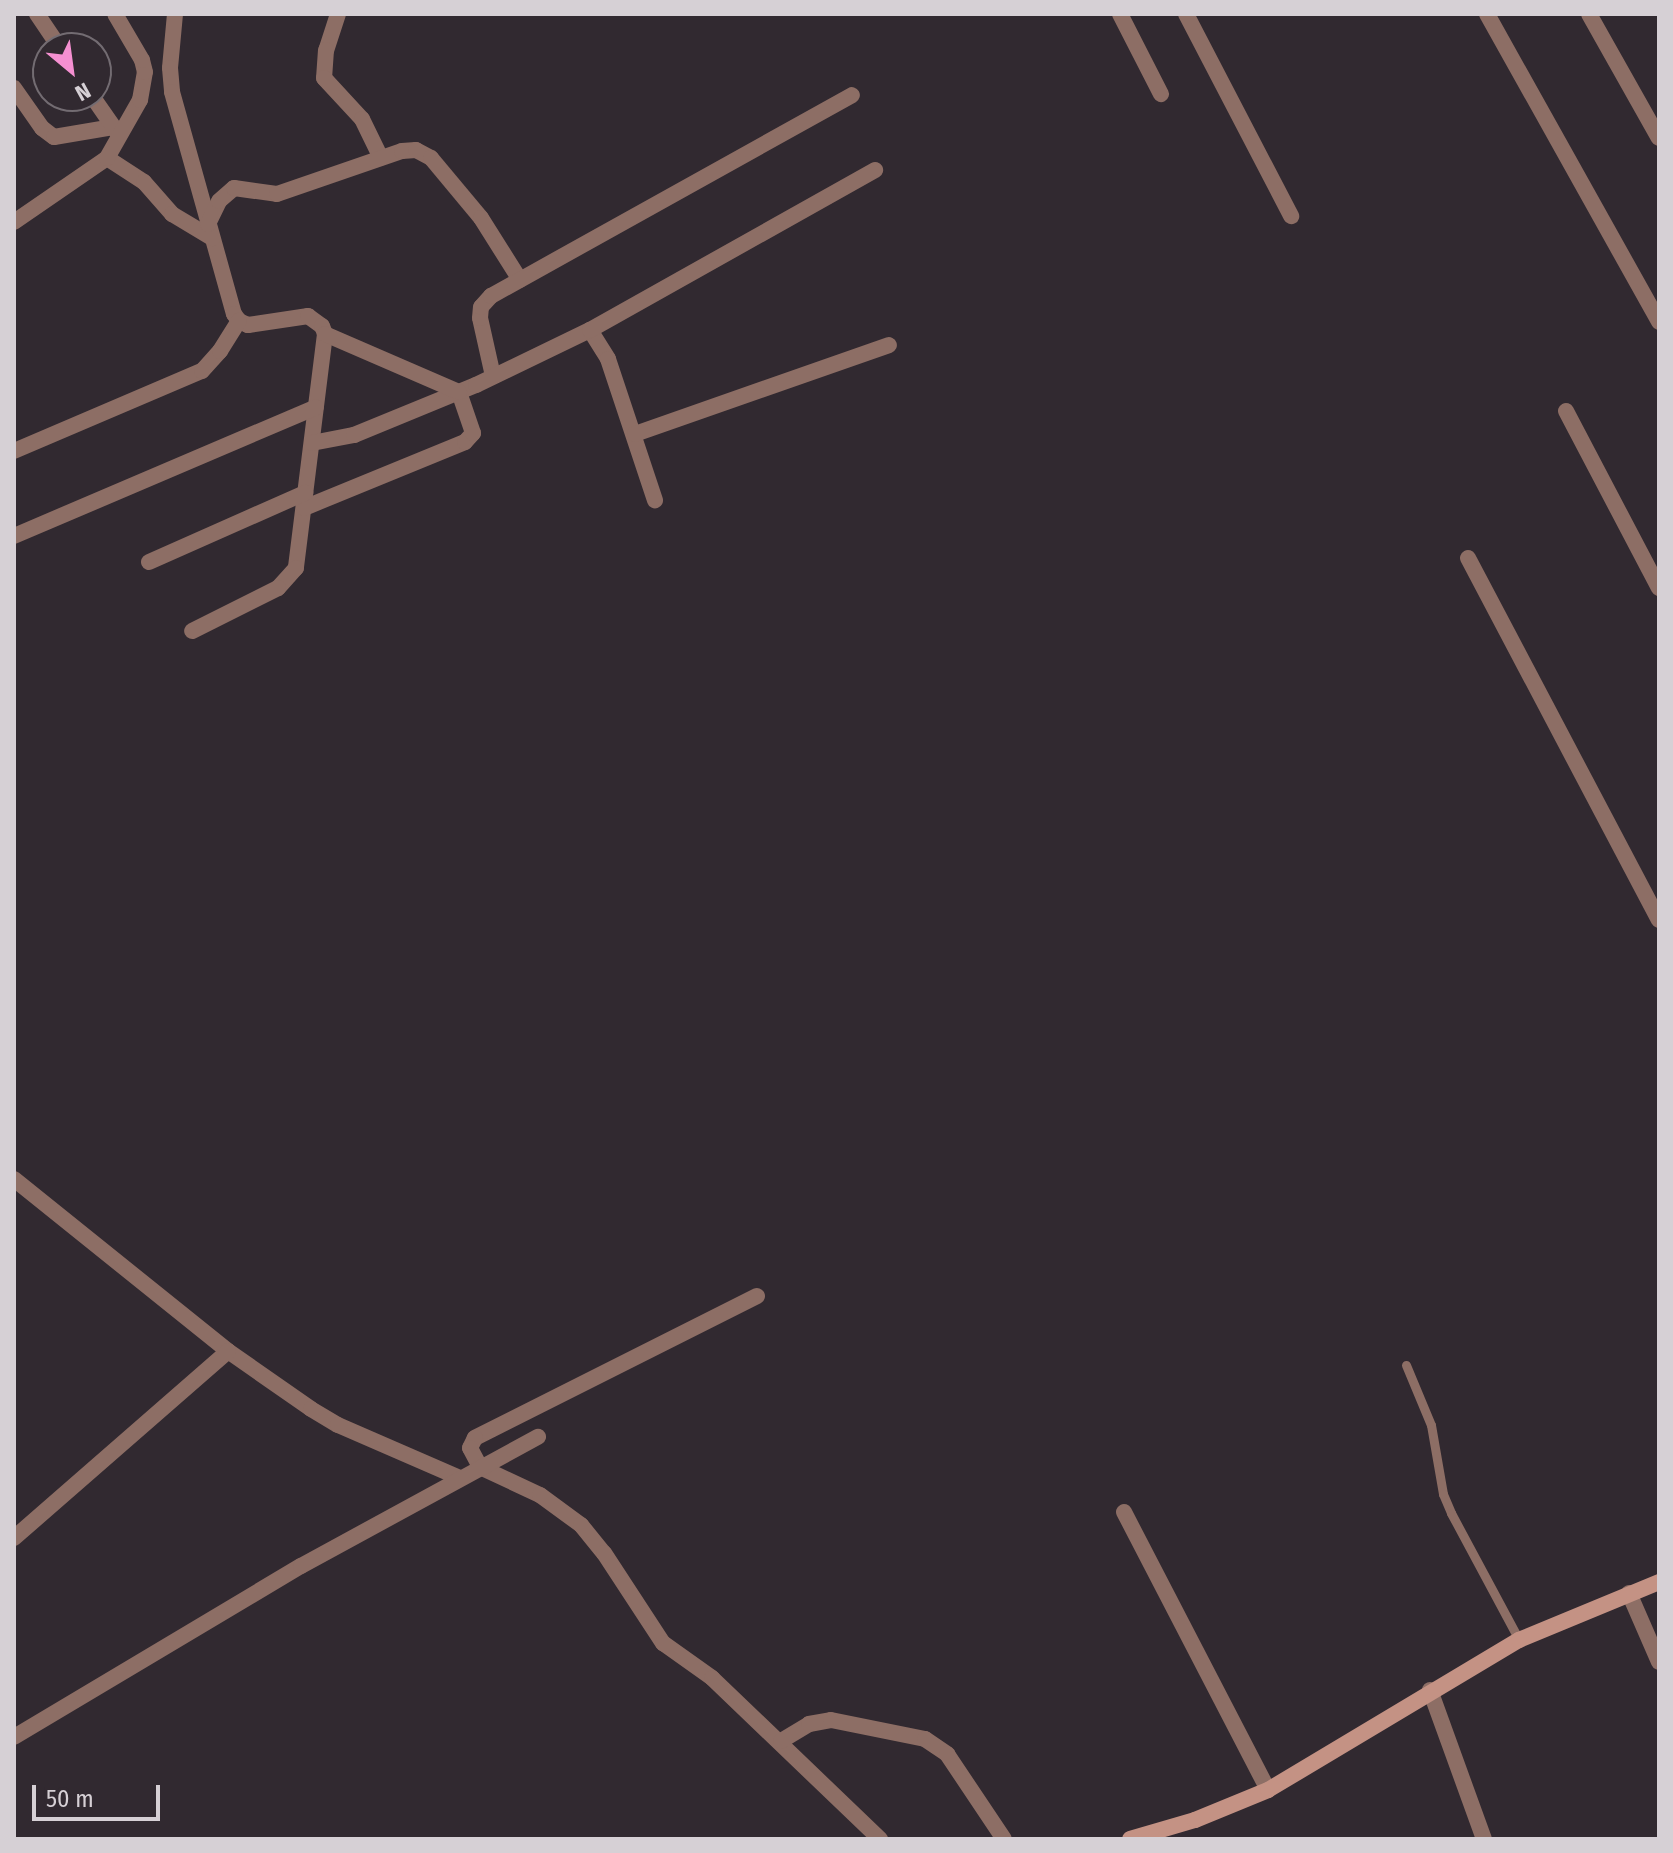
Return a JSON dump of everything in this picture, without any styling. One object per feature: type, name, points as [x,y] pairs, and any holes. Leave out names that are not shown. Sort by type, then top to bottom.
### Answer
[{"type":"street","points":[[37,14],[49,32]]},
{"type":"street","points":[[14,222],[107,158],[117,132],[140,100],[145,72],[138,51],[115,14]]},
{"type":"street","points":[[175,14],[170,68],[172,92],[229,302],[239,321],[248,325],[308,316],[322,326],[325,334],[296,568],[291,578],[278,588],[192,631]]},
{"type":"street","points":[[338,14],[326,50],[324,78],[362,119],[381,158]]},
{"type":"street","points":[[1120,14],[1161,94]]},
{"type":"street","points":[[1186,14],[1291,216]]},
{"type":"street","points":[[1487,14],[1659,322]]},
{"type":"street","points":[[1589,14],[1659,138]]},
{"type":"street","points":[[14,88],[42,128],[54,137],[117,132]]},
{"type":"street","points":[[493,376],[480,318],[481,307],[491,296],[852,95]]},
{"type":"street","points":[[103,112],[117,132]]},
{"type":"street","points":[[210,231],[219,201],[234,188],[277,194],[402,151],[424,153],[481,218],[520,280]]},
{"type":"street","points":[[107,158],[144,182],[172,214],[210,231]]},
{"type":"street","points":[[312,436],[330,441],[354,435],[493,376],[590,330],[875,170]]},
{"type":"street","points":[[14,451],[202,371],[220,351],[239,321]]},
{"type":"street","points":[[590,330],[608,359],[655,500]]},
{"type":"street","points":[[149,562],[465,442],[472,428],[459,392],[325,334]]},
{"type":"street","points":[[635,434],[889,345]]},
{"type":"street","points":[[14,536],[316,407]]},
{"type":"street","points":[[1566,411],[1659,588]]},
{"type":"street","points":[[1468,558],[1659,920]]},
{"type":"street","points":[[14,1179],[228,1351],[338,1425],[460,1478]]},
{"type":"street","points":[[757,1296],[475,1438],[470,1448],[480,1467],[540,1495],[581,1525],[604,1553],[663,1643],[712,1678],[880,1839]]},
{"type":"street","points":[[14,1538],[228,1351]]},
{"type":"street","points":[[14,1737],[301,1566],[538,1437]]},
{"type":"street","points":[[1124,1512],[1268,1790]]},
{"type":"street","points":[[1130,1839],[1195,1820],[1268,1790],[1430,1690],[1519,1640],[1659,1582]]},
{"type":"street","points":[[1629,1593],[1659,1662]]},
{"type":"street","points":[[1430,1690],[1484,1839]]},
{"type":"street","points":[[781,1741],[809,1724],[831,1720],[938,1744],[1004,1839]]},
{"type":"lane","points":[[1406,1365],[1431,1425],[1447,1504],[1519,1640]]}]
